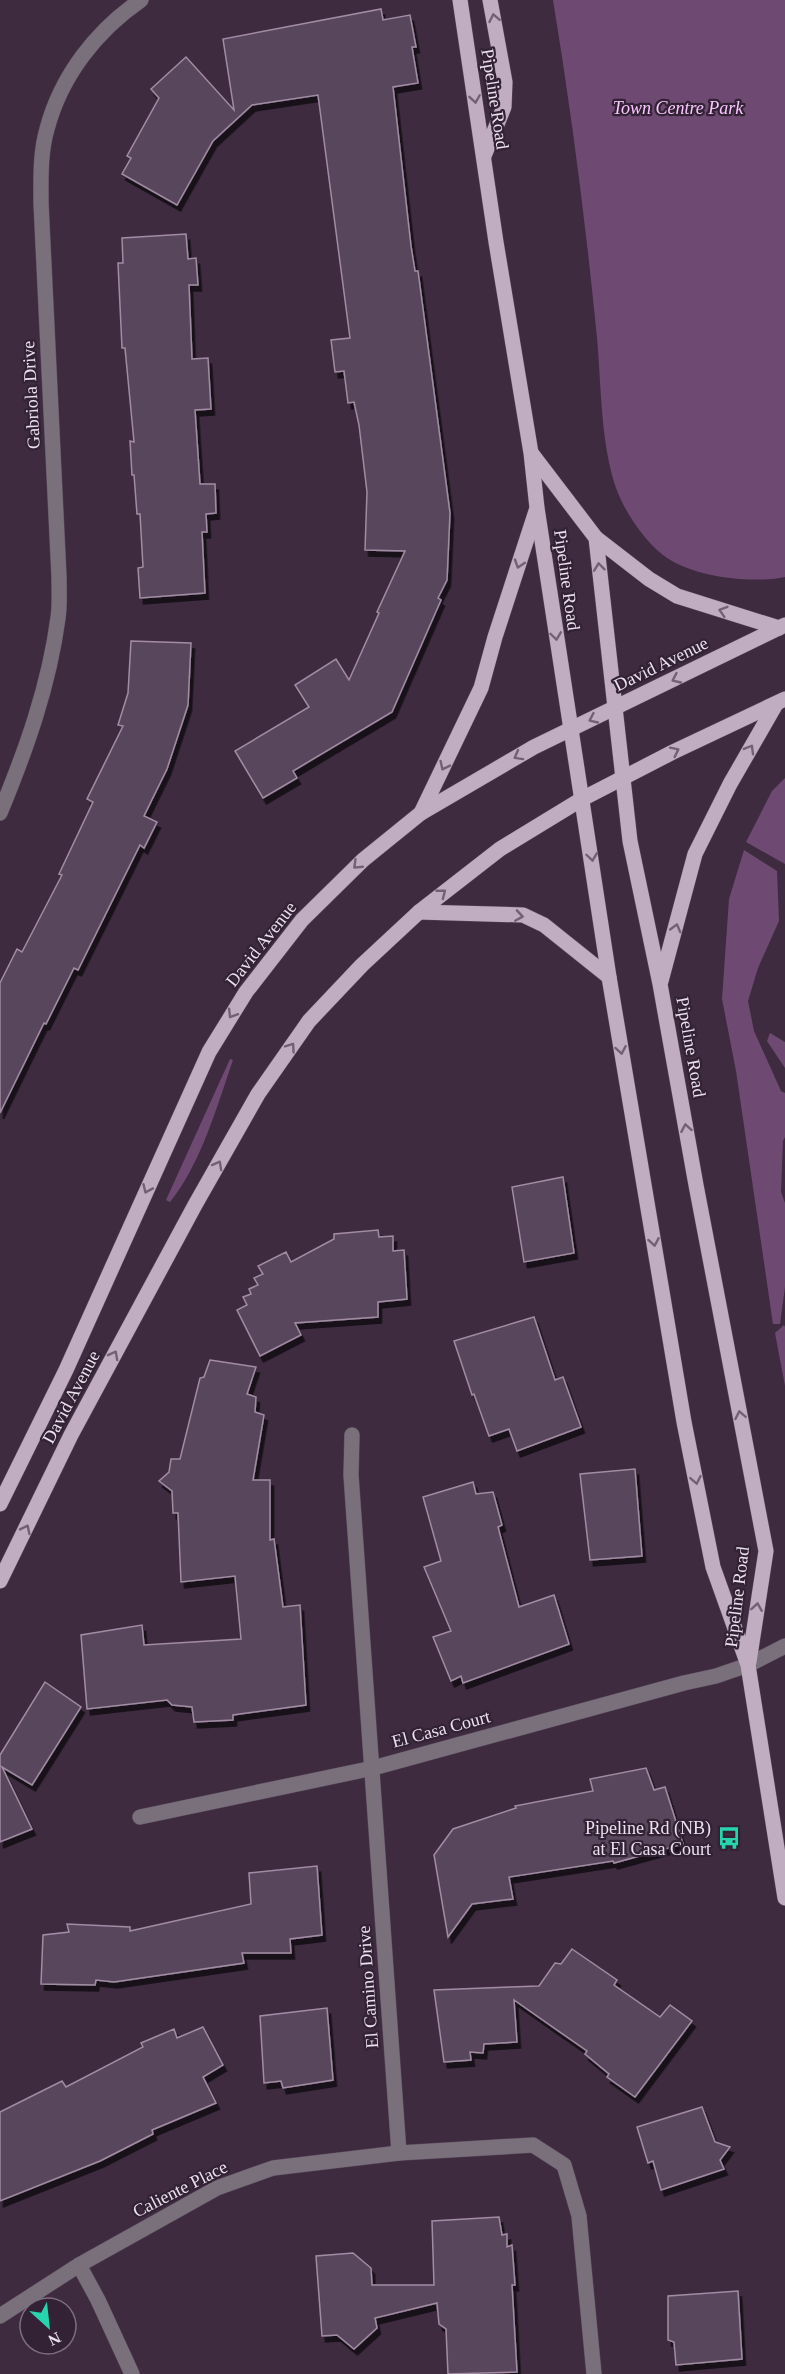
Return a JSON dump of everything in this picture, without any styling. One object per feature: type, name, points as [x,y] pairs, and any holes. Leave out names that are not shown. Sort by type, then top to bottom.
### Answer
[{"type":"main road","name":"Pipeline Road","points":[[460,0],[531,453],[537,508],[609,977],[684,1422],[711,1556],[748,1665],[785,1898]]},
{"type":"main road","points":[[484,156],[504,107],[506,82],[490,0]]},
{"type":"main road","name":"Pipeline Road","points":[[531,453],[596,538],[630,841],[660,984],[766,1551],[748,1665]]},
{"type":"main road","points":[[421,813],[481,688],[537,508]]},
{"type":"main road","points":[[596,538],[649,579],[677,596],[782,626]]},
{"type":"main road","name":"David Avenue","points":[[0,1504],[66,1370],[209,1052],[240,1002],[302,920],[363,860],[421,813],[487,773],[570,729],[782,626]]},
{"type":"main road","points":[[660,984],[695,854],[730,784],[781,701]]},
{"type":"main road","name":"David Avenue","points":[[0,1581],[71,1435],[258,1094],[309,1021],[362,965],[419,912],[500,849],[582,799],[781,701]]},
{"type":"main road","points":[[419,912],[522,915],[544,925],[609,977]]},
{"type":"street","name":"Gabriola Drive","points":[[0,813],[25,752],[44,686],[58,617],[58,565],[41,203],[41,166],[46,130],[74,66],[106,28],[141,0]]},
{"type":"street","name":"El Camino Drive","points":[[352,1435],[351,1475],[399,2153]]},
{"type":"street","name":"El Casa Court","points":[[140,1817],[373,1768],[716,1676],[748,1665],[785,1646]]},
{"type":"street","points":[[399,2153],[533,2145],[564,2164],[579,2216],[594,2374]]},
{"type":"street","name":"Caliente Place","points":[[0,2316],[79,2265],[218,2188],[273,2168],[399,2153]]},
{"type":"street","points":[[79,2265],[132,2374]]},
{"type":"green space","name":"Town Centre Park","points":[[553,0],[785,0],[785,577],[756,580],[722,577],[675,563],[645,538],[622,502],[609,462],[605,440],[596,328],[582,205]]},
{"type":"green space","points":[[785,778],[785,864],[746,842],[772,791]]},
{"type":"green space","points":[[744,850],[777,871],[779,921],[758,968],[748,1001],[754,1031],[781,1091],[785,1093],[781,1192],[785,1203],[785,1287],[780,1324],[773,1324],[736,1071],[722,999],[729,899]]},
{"type":"green space","points":[[770,1033],[785,1042],[785,1068],[767,1041]]},
{"type":"green space","points":[[230,1059],[233,1060],[207,1134],[191,1170],[170,1202],[166,1200]]},
{"type":"green space","points":[[784,1325],[785,1327],[785,1386],[775,1333]]},
{"type":"building","points":[[381,9],[383,20],[410,15],[416,47],[412,47],[418,83],[393,87],[411,246],[415,271],[418,271],[450,513],[447,580],[438,598],[441,600],[392,712],[293,771],[297,778],[263,798],[235,751],[309,707],[295,685],[336,659],[349,680],[405,551],[365,550],[367,492],[359,425],[354,402],[348,403],[344,371],[335,372],[331,340],[350,338],[318,95],[252,105],[213,141],[177,205],[122,174],[131,158],[127,156],[159,98],[151,89],[186,57],[234,110],[223,39]]},
{"type":"building","points":[[186,234],[188,259],[196,258],[198,285],[189,285],[192,359],[208,358],[211,409],[195,410],[200,484],[215,484],[216,513],[206,514],[207,532],[202,532],[205,593],[140,598],[138,568],[143,567],[140,514],[137,514],[134,475],[132,475],[130,441],[134,442],[125,348],[122,348],[118,263],[123,263],[122,238]]},
{"type":"building","points":[[131,641],[191,643],[188,705],[167,769],[144,816],[157,822],[144,848],[140,845],[78,970],[74,968],[46,1024],[44,1023],[0,1113],[0,983],[17,949],[22,952],[62,875],[59,874],[93,802],[87,799],[123,726],[118,725],[128,693]]},
{"type":"building","points":[[563,1177],[574,1253],[524,1262],[512,1187]]},
{"type":"building","points":[[378,1230],[379,1237],[393,1236],[393,1251],[404,1250],[407,1299],[378,1302],[378,1317],[295,1323],[301,1335],[260,1356],[237,1310],[247,1305],[243,1297],[251,1294],[249,1289],[258,1285],[254,1278],[263,1274],[258,1266],[286,1252],[291,1262],[334,1239],[334,1234]]},
{"type":"building","points":[[534,1317],[555,1380],[563,1377],[581,1427],[517,1451],[509,1429],[489,1436],[454,1341]]},
{"type":"building","points":[[210,1360],[256,1367],[247,1394],[256,1397],[255,1412],[264,1415],[253,1480],[270,1480],[270,1540],[274,1539],[283,1607],[300,1605],[306,1705],[233,1715],[233,1720],[194,1722],[192,1707],[172,1705],[167,1700],[87,1709],[81,1635],[142,1625],[144,1645],[241,1639],[235,1576],[181,1582],[178,1513],[173,1513],[172,1491],[159,1481],[169,1472],[171,1459],[180,1459],[200,1378],[204,1377]]},
{"type":"building","points":[[635,1469],[642,1556],[590,1560],[580,1474]]},
{"type":"building","points":[[473,1482],[476,1494],[493,1492],[502,1525],[498,1527],[519,1607],[554,1595],[569,1644],[463,1683],[461,1676],[451,1681],[433,1637],[451,1631],[424,1567],[441,1561],[423,1497]]},
{"type":"building","points":[[45,1682],[81,1707],[32,1785],[2,1767],[32,1829],[0,1842],[0,1755]]},
{"type":"building","points":[[646,1768],[654,1790],[665,1787],[683,1844],[614,1863],[613,1861],[509,1877],[513,1899],[472,1904],[448,1937],[434,1855],[453,1829],[516,1808],[515,1806],[593,1791],[590,1779]]},
{"type":"building","points":[[317,1866],[322,1935],[290,1939],[291,1953],[242,1953],[244,1963],[114,1982],[96,1980],[95,1985],[41,1984],[43,1935],[69,1932],[67,1924],[130,1927],[130,1931],[251,1904],[249,1873]]},
{"type":"building","points":[[572,1949],[617,1980],[614,1985],[660,2017],[670,2005],[692,2021],[635,2097],[607,2077],[609,2074],[585,2054],[587,2051],[514,2000],[517,2042],[484,2044],[483,2053],[470,2052],[471,2060],[444,2062],[434,1990],[539,1986],[555,1963],[561,1964]]},
{"type":"building","points":[[327,2008],[333,2080],[283,2088],[281,2081],[264,2083],[260,2016]]},
{"type":"building","points":[[203,2027],[223,2065],[203,2077],[216,2103],[152,2130],[153,2134],[100,2161],[0,2201],[0,2112],[62,2081],[66,2087],[143,2047],[141,2043],[174,2029],[177,2038]]},
{"type":"building","points":[[702,2107],[715,2142],[730,2147],[720,2160],[724,2169],[661,2190],[653,2161],[648,2163],[637,2127]]},
{"type":"building","points":[[499,2217],[502,2235],[507,2234],[507,2247],[512,2245],[517,2372],[448,2374],[446,2329],[439,2324],[437,2303],[375,2318],[377,2328],[354,2349],[337,2335],[322,2336],[316,2256],[353,2253],[371,2268],[372,2285],[434,2285],[432,2221]]},
{"type":"building","points":[[738,2291],[742,2359],[676,2365],[674,2342],[668,2340],[668,2296]]},
{"type":"place","name":"Pipeline Rd (NB) at El Casa Court","points":[[729,1838]]}]
